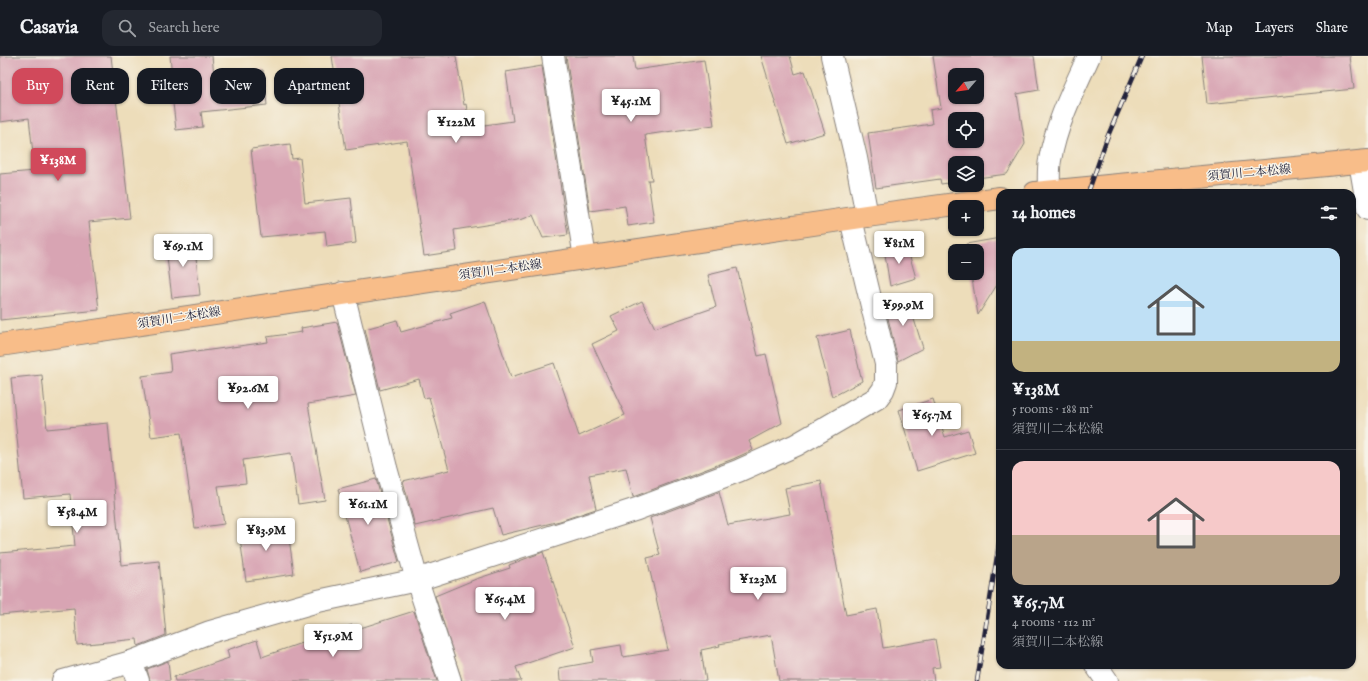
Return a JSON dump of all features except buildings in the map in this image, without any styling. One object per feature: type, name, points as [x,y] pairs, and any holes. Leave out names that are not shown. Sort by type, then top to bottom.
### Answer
[{"type":"main road","name":"須賀川二本松線","points":[[1074,189],[1364,162]]},
{"type":"main road","name":"須賀川二本松線","points":[[0,345],[859,217],[996,199]]},
{"type":"street","points":[[553,56],[585,258]]},
{"type":"street","points":[[63,681],[135,671],[210,632],[318,601],[417,580],[637,508],[738,471],[796,445],[876,398],[883,390],[886,382],[886,364],[859,217],[856,158],[832,56]]},
{"type":"street","points":[[1043,189],[1056,134],[1088,56]]},
{"type":"street","points":[[1364,162],[1368,209]]},
{"type":"street","points":[[343,293],[386,468],[417,580],[450,681]]},
{"type":"street","points":[[1099,669],[1107,681]]},
{"type":"railway","points":[[1089,189],[1107,138],[1142,56]]},
{"type":"railway","points":[[977,681],[996,562]]}]
